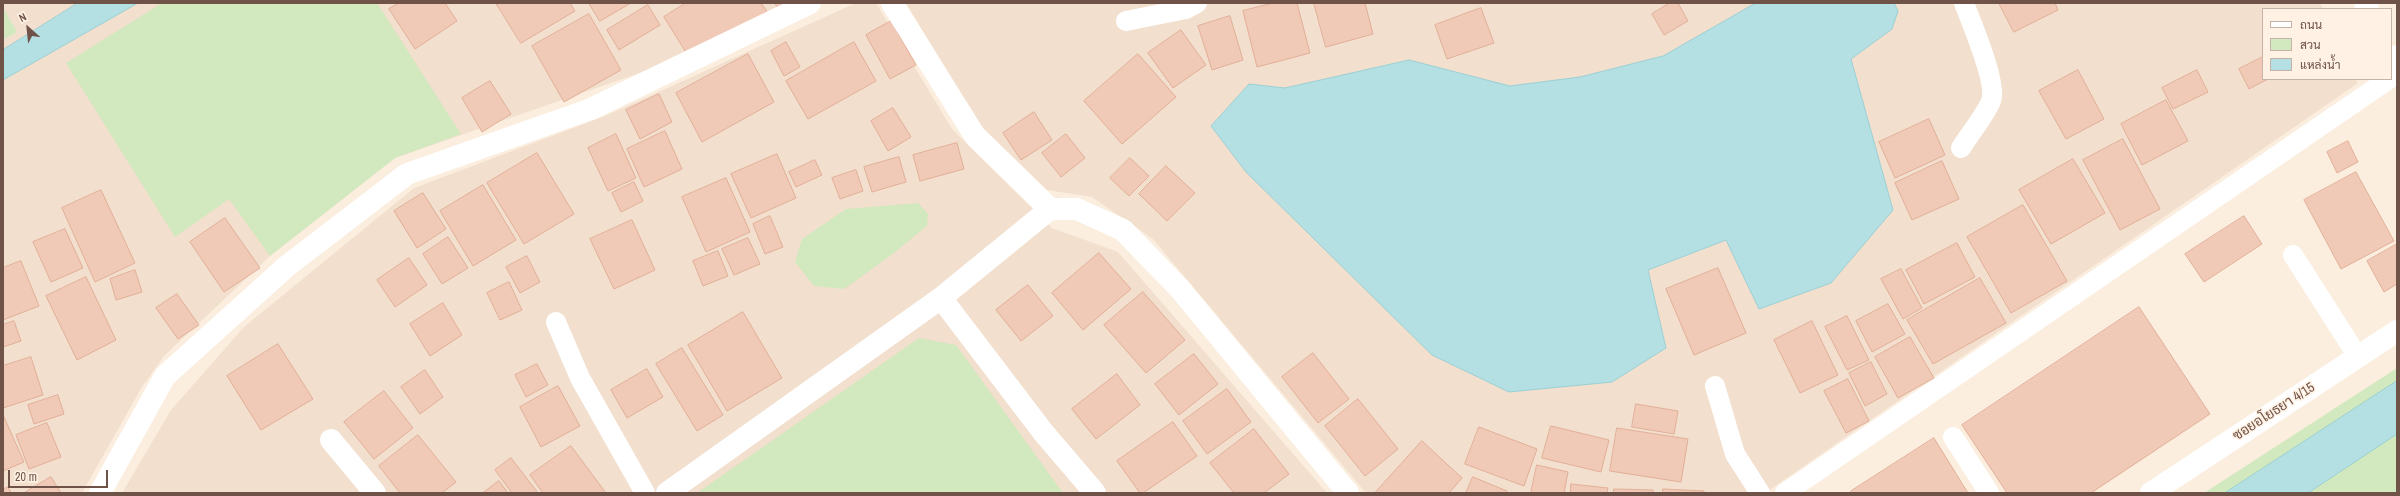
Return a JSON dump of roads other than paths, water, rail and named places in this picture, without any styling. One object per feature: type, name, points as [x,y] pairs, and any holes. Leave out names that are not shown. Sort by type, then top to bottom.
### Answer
[{"type":"street","points":[[100,493],[165,376],[287,266],[407,174],[591,109],[810,3]]},
{"type":"street","points":[[892,3],[975,136],[1050,209]]},
{"type":"street","points":[[2392,58],[2397,68]]},
{"type":"street","points":[[667,493],[941,298],[1050,209],[1076,209],[1123,230],[1180,289],[1348,493]]},
{"type":"street","points":[[941,298],[1043,432],[1096,493]]},
{"type":"street","name":"ซอยอโยธยา 4/15","points":[[2151,493],[2397,331]]},
{"type":"street","points":[[331,440],[375,493]]},
{"type":"lane","points":[[1126,21],[1186,9],[1197,3]]},
{"type":"lane","points":[[1961,148],[1992,100],[1990,81],[1981,47],[1964,3]]},
{"type":"lane","points":[[1785,493],[2387,80]]},
{"type":"lane","points":[[2293,255],[2358,357]]},
{"type":"lane","points":[[556,322],[580,378],[645,493]]},
{"type":"lane","points":[[1715,386],[1735,454],[1760,493]]},
{"type":"lane","points":[[1953,438],[1989,493]]},
{"type":"water","points":[[78,3],[138,3],[3,80],[3,50]]},
{"type":"water","points":[[1756,3],[1894,3],[1898,11],[1892,29],[1851,59],[1893,210],[1831,283],[1759,309],[1726,240],[1648,270],[1666,348],[1612,382],[1509,392],[1432,355],[1246,172],[1211,126],[1249,84],[1285,88],[1409,60],[1510,86],[1580,77],[1663,56]]},
{"type":"water","points":[[2397,381],[2397,434],[2308,493],[2225,493]]}]
